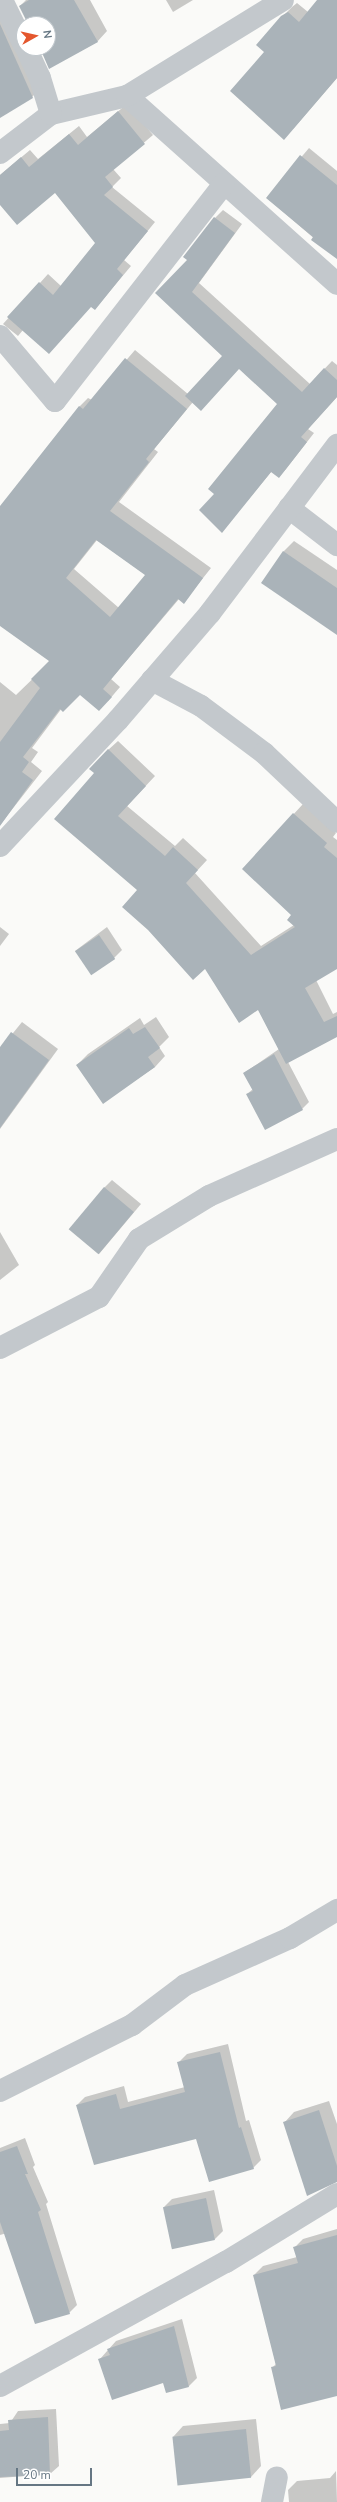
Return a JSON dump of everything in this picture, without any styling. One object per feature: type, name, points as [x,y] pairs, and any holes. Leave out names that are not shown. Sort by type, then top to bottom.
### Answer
[{"type":"street","points":[[2,0],[16,29]]},
{"type":"street","points":[[0,153],[51,114],[127,96],[282,0]]},
{"type":"street","points":[[30,56],[40,78],[51,114]]},
{"type":"street","points":[[127,96],[337,284]]},
{"type":"street","points":[[0,336],[55,401],[224,184]]},
{"type":"street","points":[[0,846],[152,680],[210,613],[337,445]]},
{"type":"street","points":[[289,508],[337,545]]},
{"type":"street","points":[[152,680],[201,706],[264,753],[337,822]]},
{"type":"street","points":[[0,1348],[99,1297],[139,1239],[209,1196],[337,1139]]},
{"type":"street","points":[[0,2091],[132,2025],[185,1985],[290,1938],[337,1910]]},
{"type":"street","points":[[0,2386],[226,2262],[337,2194]]},
{"type":"street","points":[[272,2502],[277,2477]]},
{"type":"building","points":[[29,0],[74,0],[98,42],[49,69],[43,56],[56,56],[56,16],[24,16],[19,6]]},
{"type":"building","points":[[317,0],[337,0],[337,78],[284,140],[230,91],[264,52],[256,45],[281,16],[288,12],[299,22]]},
{"type":"building","points":[[0,24],[33,98],[0,118]]},
{"type":"building","points":[[118,111],[145,144],[105,177],[113,187],[104,195],[148,231],[117,269],[123,275],[95,310],[91,307],[49,354],[7,317],[39,282],[53,295],[95,243],[55,193],[17,225],[0,205],[0,175],[21,157],[29,167],[69,134],[78,145]]},
{"type":"building","points":[[300,155],[337,185],[337,259],[311,240],[313,237],[266,198]]},
{"type":"building","points":[[214,217],[235,233],[192,292],[302,392],[324,368],[337,380],[337,397],[301,437],[307,442],[279,478],[271,472],[222,533],[199,510],[214,494],[208,489],[277,404],[239,369],[201,411],[185,396],[222,356],[155,293],[187,260],[183,257]]},
{"type":"building","points":[[125,358],[187,409],[146,459],[149,462],[110,511],[203,578],[184,604],[178,599],[103,689],[112,697],[99,711],[80,695],[63,712],[60,709],[23,757],[29,762],[22,772],[33,780],[0,826],[0,742],[40,688],[31,679],[49,661],[0,626],[0,506],[79,406],[83,409]],"holes":[[[96,540],[145,575],[110,617],[66,578]]]},
{"type":"building","points":[[283,551],[337,588],[337,635],[261,583]]},
{"type":"building","points":[[108,749],[146,786],[118,816],[165,856],[173,847],[198,870],[186,883],[251,955],[295,927],[287,920],[291,915],[242,869],[293,813],[327,843],[324,847],[337,858],[337,969],[305,988],[324,1022],[337,1016],[337,1037],[286,1064],[258,1010],[239,1023],[205,969],[193,980],[148,930],[122,907],[137,890],[54,819],[94,773],[89,769]]},
{"type":"building","points":[[99,935],[115,959],[91,975],[75,951]]},
{"type":"building","points":[[145,1027],[160,1048],[148,1057],[155,1067],[103,1104],[76,1065],[129,1028],[133,1034]]},
{"type":"building","points":[[11,1032],[49,1060],[0,1128],[0,1047]]},
{"type":"building","points":[[274,1054],[303,1110],[265,1130],[246,1094],[253,1091],[243,1073]]},
{"type":"building","points":[[104,1187],[134,1212],[99,1254],[69,1229]]},
{"type":"building","points":[[220,2052],[239,2128],[241,2127],[254,2169],[209,2182],[196,2139],[94,2165],[76,2105],[116,2094],[120,2109],[185,2092],[177,2062]]},
{"type":"building","points":[[319,2110],[337,2166],[337,2182],[307,2196],[283,2122]]},
{"type":"building","points":[[17,2146],[28,2174],[25,2174],[41,2210],[38,2212],[70,2314],[35,2324],[0,2222],[0,2152]]},
{"type":"building","points":[[206,2198],[215,2240],[172,2249],[163,2207]]},
{"type":"building","points":[[337,2235],[337,2396],[281,2410],[271,2367],[276,2366],[253,2275],[298,2263],[293,2247]]},
{"type":"building","points":[[174,2326],[189,2387],[166,2393],[163,2383],[112,2400],[98,2359],[110,2355],[107,2349]]},
{"type":"building","points":[[48,2417],[50,2475],[0,2477],[0,2431],[9,2430],[8,2420]]},
{"type":"building","points":[[246,2429],[251,2478],[178,2485],[172,2437]]}]
